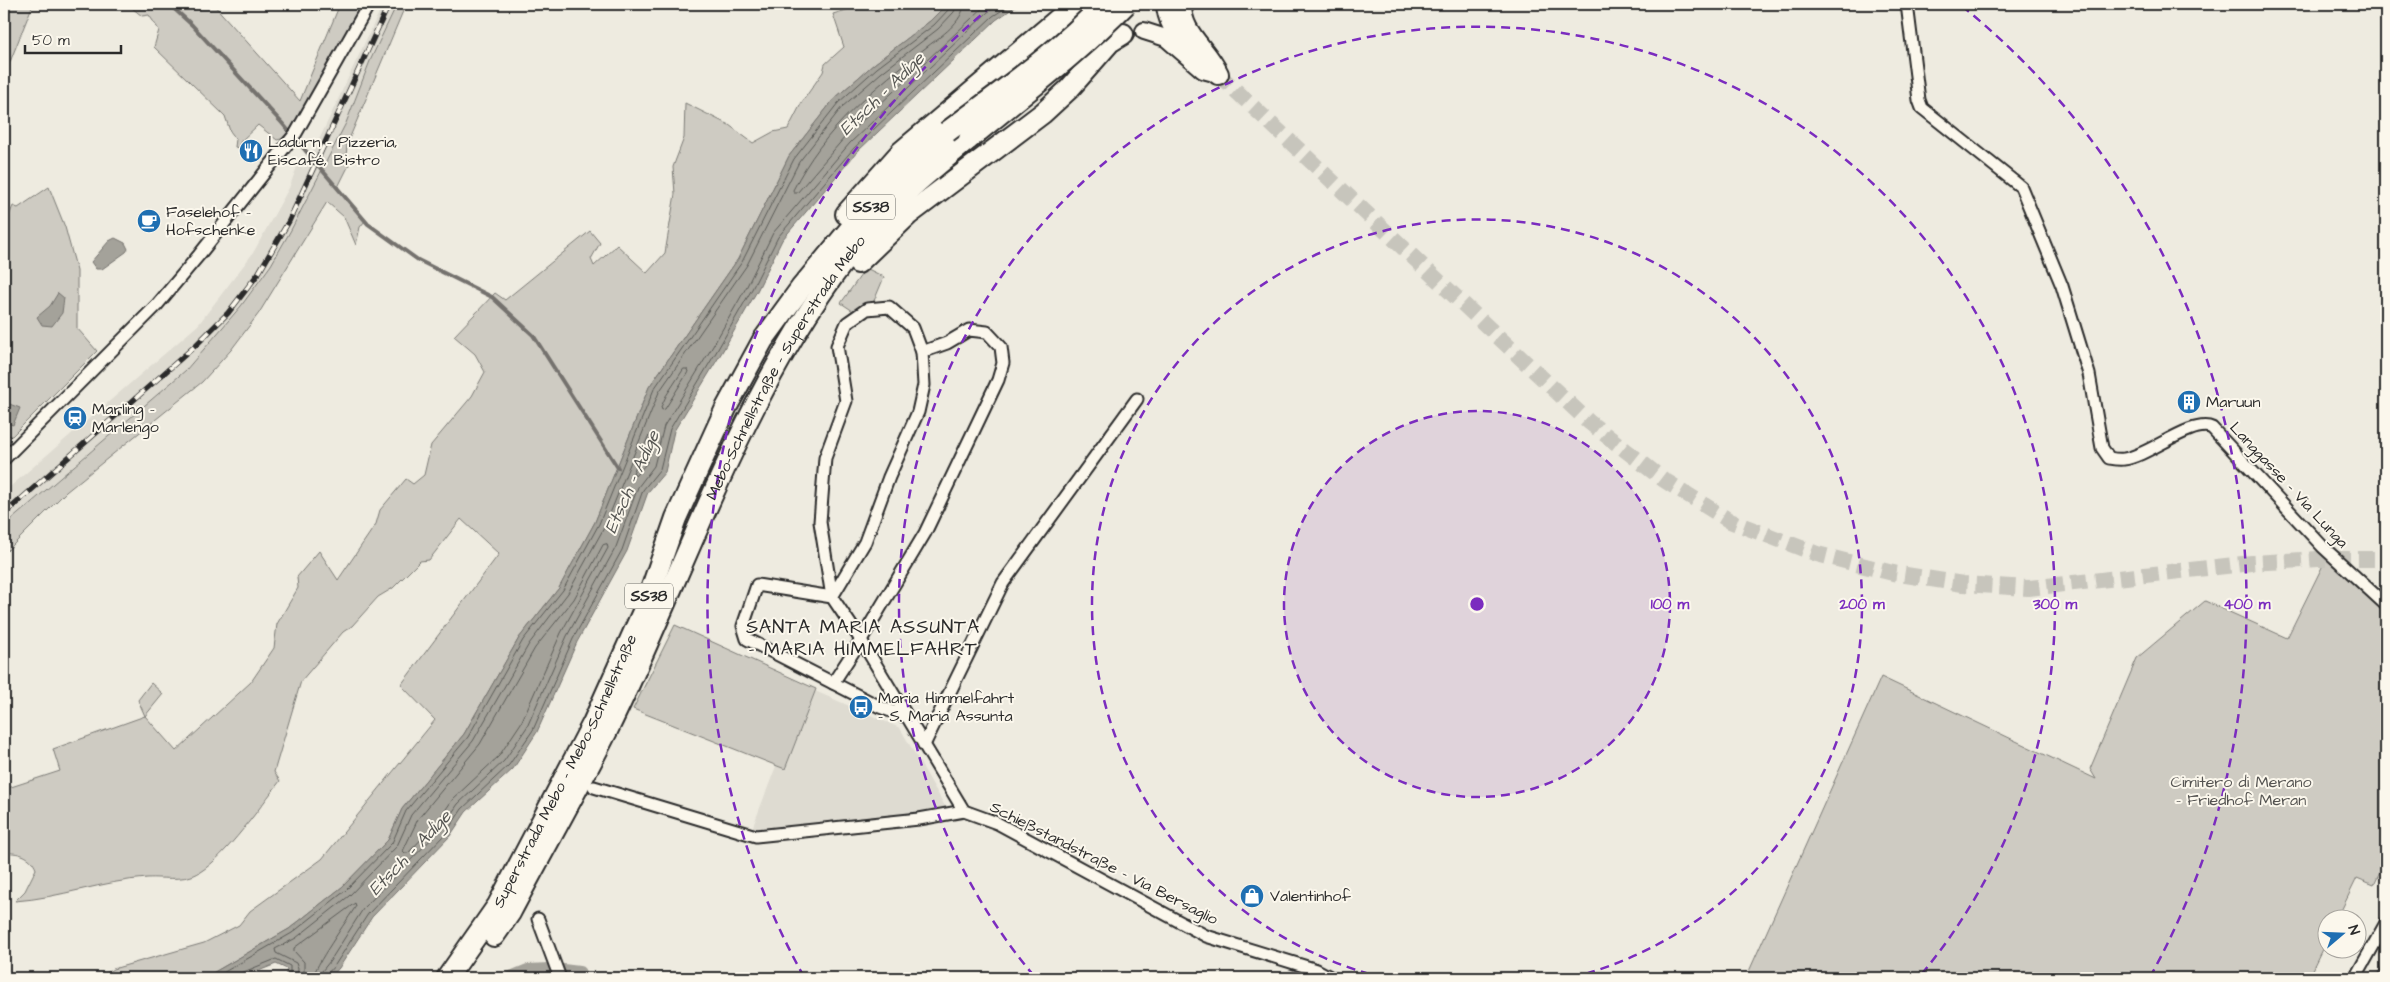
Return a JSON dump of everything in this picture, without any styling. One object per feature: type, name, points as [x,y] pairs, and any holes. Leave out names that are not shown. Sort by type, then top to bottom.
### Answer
[{"type":"highway","points":[[801,288],[812,258],[900,152],[1076,4]]},
{"type":"highway","name":"Mebo-Schnellstraße - Superstrada Mebo","points":[[801,288],[860,217],[948,132],[1054,50],[1083,25],[1103,4]]},
{"type":"highway","name":"Mebo-Schnellstraße - Superstrada Mebo","points":[[665,601],[752,413],[791,343],[827,287],[862,238],[898,200],[1095,36],[1126,4]]},
{"type":"highway","points":[[1170,5],[1190,37],[1210,58],[1218,74]]},
{"type":"highway","points":[[827,287],[848,273],[872,247],[908,215],[1043,113],[1069,89],[1110,42],[1123,34]]},
{"type":"highway","name":"Superstrada Mebo - Mebo-Schnellstraße","points":[[447,978],[504,909],[597,714],[645,607],[676,518],[726,408],[763,340],[801,288]]},
{"type":"highway","name":"Superstrada Mebo - Mebo-Schnellstraße","points":[[464,978],[607,731],[665,601]]},
{"type":"main road","points":[[1144,31],[1170,5]]},
{"type":"main road","points":[[1123,34],[1144,31],[1166,38],[1203,70],[1218,74]]},
{"type":"street","points":[[4,459],[157,305],[288,143],[296,133],[369,4]]},
{"type":"street","name":"Langgasse - Via Lunga","points":[[1907,4],[1919,100],[1922,108],[2021,186],[2062,286],[2089,374],[2102,448],[2105,453],[2109,458],[2130,458],[2192,429],[2209,426],[2323,548],[2386,605]]},
{"type":"street","points":[[890,307],[913,328],[922,352],[924,385],[918,412],[889,477],[865,542],[832,597],[820,522],[825,458],[846,401],[837,346],[847,323],[867,309],[890,307]]},
{"type":"street","points":[[833,683],[925,533],[998,380],[1002,363],[1000,346],[987,332],[969,330],[946,343],[922,352]]},
{"type":"street","points":[[924,745],[1003,583],[1137,399]]},
{"type":"street","points":[[832,597],[757,585],[743,626],[748,639],[880,707],[907,717]]},
{"type":"street","name":"Schießstandstraße - Via Bersaglio","points":[[832,597],[861,640],[964,810],[997,823],[1206,936],[1317,970],[1332,978]]},
{"type":"street","points":[[594,787],[756,836],[919,819],[964,810]]},
{"type":"street","points":[[538,919],[560,978]]},
{"type":"street","points":[[2355,978],[2386,923]]},
{"type":"shaded area","points":[[383,4],[397,4],[370,61],[346,123],[271,265],[241,306],[186,370],[4,526],[4,492],[198,325],[253,253],[289,188],[298,164],[304,168],[317,144]]},
{"type":"shaded area","points":[[815,691],[900,728],[949,813],[750,834],[776,766],[785,769]]},
{"type":"green space","points":[[4,4],[33,4],[4,77]]},
{"type":"green space","points":[[127,4],[213,4],[300,101],[340,4],[363,4],[314,89],[307,107],[294,127],[281,139],[277,140],[258,125],[241,141],[239,148],[235,147],[236,139],[230,131],[225,116],[154,47],[159,30],[149,15],[142,16]]},
{"type":"green space","points":[[397,4],[406,4],[347,144],[346,158],[349,165],[338,187],[365,221],[360,227],[356,245],[344,217],[327,202],[259,313],[231,350],[202,382],[66,492],[4,554],[4,526],[186,370],[241,306],[271,265],[346,123],[370,61]]},
{"type":"green space","points":[[866,4],[947,4],[930,21],[874,64],[834,99],[789,156],[738,259],[649,387],[595,522],[559,588],[519,638],[464,734],[402,809],[388,840],[342,887],[289,929],[204,978],[98,978],[113,969],[204,943],[239,925],[250,911],[322,859],[435,720],[401,685],[499,554],[461,519],[429,560],[420,561],[393,588],[378,597],[352,626],[343,632],[301,681],[274,772],[280,781],[253,817],[221,855],[210,865],[188,877],[147,878],[114,882],[48,897],[15,901],[25,891],[36,869],[31,860],[23,855],[4,853],[4,787],[5,789],[60,771],[53,749],[145,716],[176,751],[251,682],[274,648],[277,624],[298,588],[297,577],[319,551],[338,580],[376,524],[380,510],[406,479],[413,484],[424,475],[431,445],[472,396],[485,372],[475,354],[454,336],[495,293],[505,300],[590,231],[600,243],[591,259],[594,266],[617,245],[647,273],[665,253],[675,194],[673,167],[684,138],[685,103],[729,125],[753,143],[773,132],[788,129],[802,102],[823,72],[825,64],[844,47],[833,14]]},
{"type":"green space","points":[[49,187],[65,227],[77,271],[77,328],[97,351],[12,436],[4,434],[4,228],[13,206],[18,208]]},
{"type":"green space","points":[[866,268],[884,277],[874,301],[853,311],[841,303]]},
{"type":"green space","name":"Cimitero di Merano - Friedhof Meran","points":[[2327,557],[2386,610],[2386,860],[2374,885],[2357,878],[2341,910],[2318,910],[2318,957],[2308,978],[1746,978],[1881,677],[2096,779],[2090,769],[2137,658],[2205,601],[2287,638]]},
{"type":"green space","points":[[675,625],[816,689],[785,769],[633,709]]},
{"type":"green space","points":[[151,683],[163,694],[145,716],[138,700]]},
{"type":"water","name":"Etsch - Adige","points":[[947,4],[1019,4],[996,20],[858,151],[782,240],[757,291],[674,431],[665,472],[648,492],[627,551],[577,642],[537,732],[513,769],[466,812],[450,836],[372,917],[339,968],[330,978],[285,978],[287,969],[276,964],[241,978],[204,978],[289,929],[342,887],[388,840],[402,809],[464,734],[519,638],[559,588],[595,522],[649,387],[738,259],[789,156],[834,99],[874,64],[930,21]]},
{"type":"water","points":[[115,238],[125,243],[128,249],[102,269],[96,269],[91,262],[109,241]]},
{"type":"water","points":[[58,293],[64,298],[62,313],[52,326],[42,325],[37,317],[50,306]]},
{"type":"water","points":[[4,402],[20,408],[13,425],[4,422]]},
{"type":"waterway","name":"Etsch - Adige","points":[[169,4],[192,25],[282,123],[368,224],[418,260],[492,297],[533,335],[618,468]]},
{"type":"waterway","points":[[2377,978],[2386,963]]},
{"type":"waterway","points":[[511,978],[528,971],[550,970]]},
{"type":"waterway","points":[[563,971],[579,973]]},
{"type":"tunnel","points":[[1218,74],[1589,422],[1664,480],[1730,521],[1817,554],[1893,573],[1963,584],[2029,588],[2252,563],[2317,559],[2386,559]]},
{"type":"railway","points":[[4,514],[195,346],[228,313],[258,274],[289,221],[389,4]]},
{"type":"place","name":"Ladurn - Pizzeria, Eiscafé, Bistro","points":[[251,151]]},
{"type":"place","name":"Faselehof - Hofschenke","points":[[149,221]]},
{"type":"place","name":"Maruun","points":[[2189,402]]},
{"type":"place","name":"Marling - Marlengo","points":[[75,418]]},
{"type":"place","name":"Maria Himmelfahrt - S. Maria Assunta","points":[[861,707]]},
{"type":"place","name":"Valentinhof","points":[[1252,896]]},
{"type":"district","name":"SANTA MARIA ASSUNTA - MARIA HIMMELFAHRT","points":[[863,638]]}]
